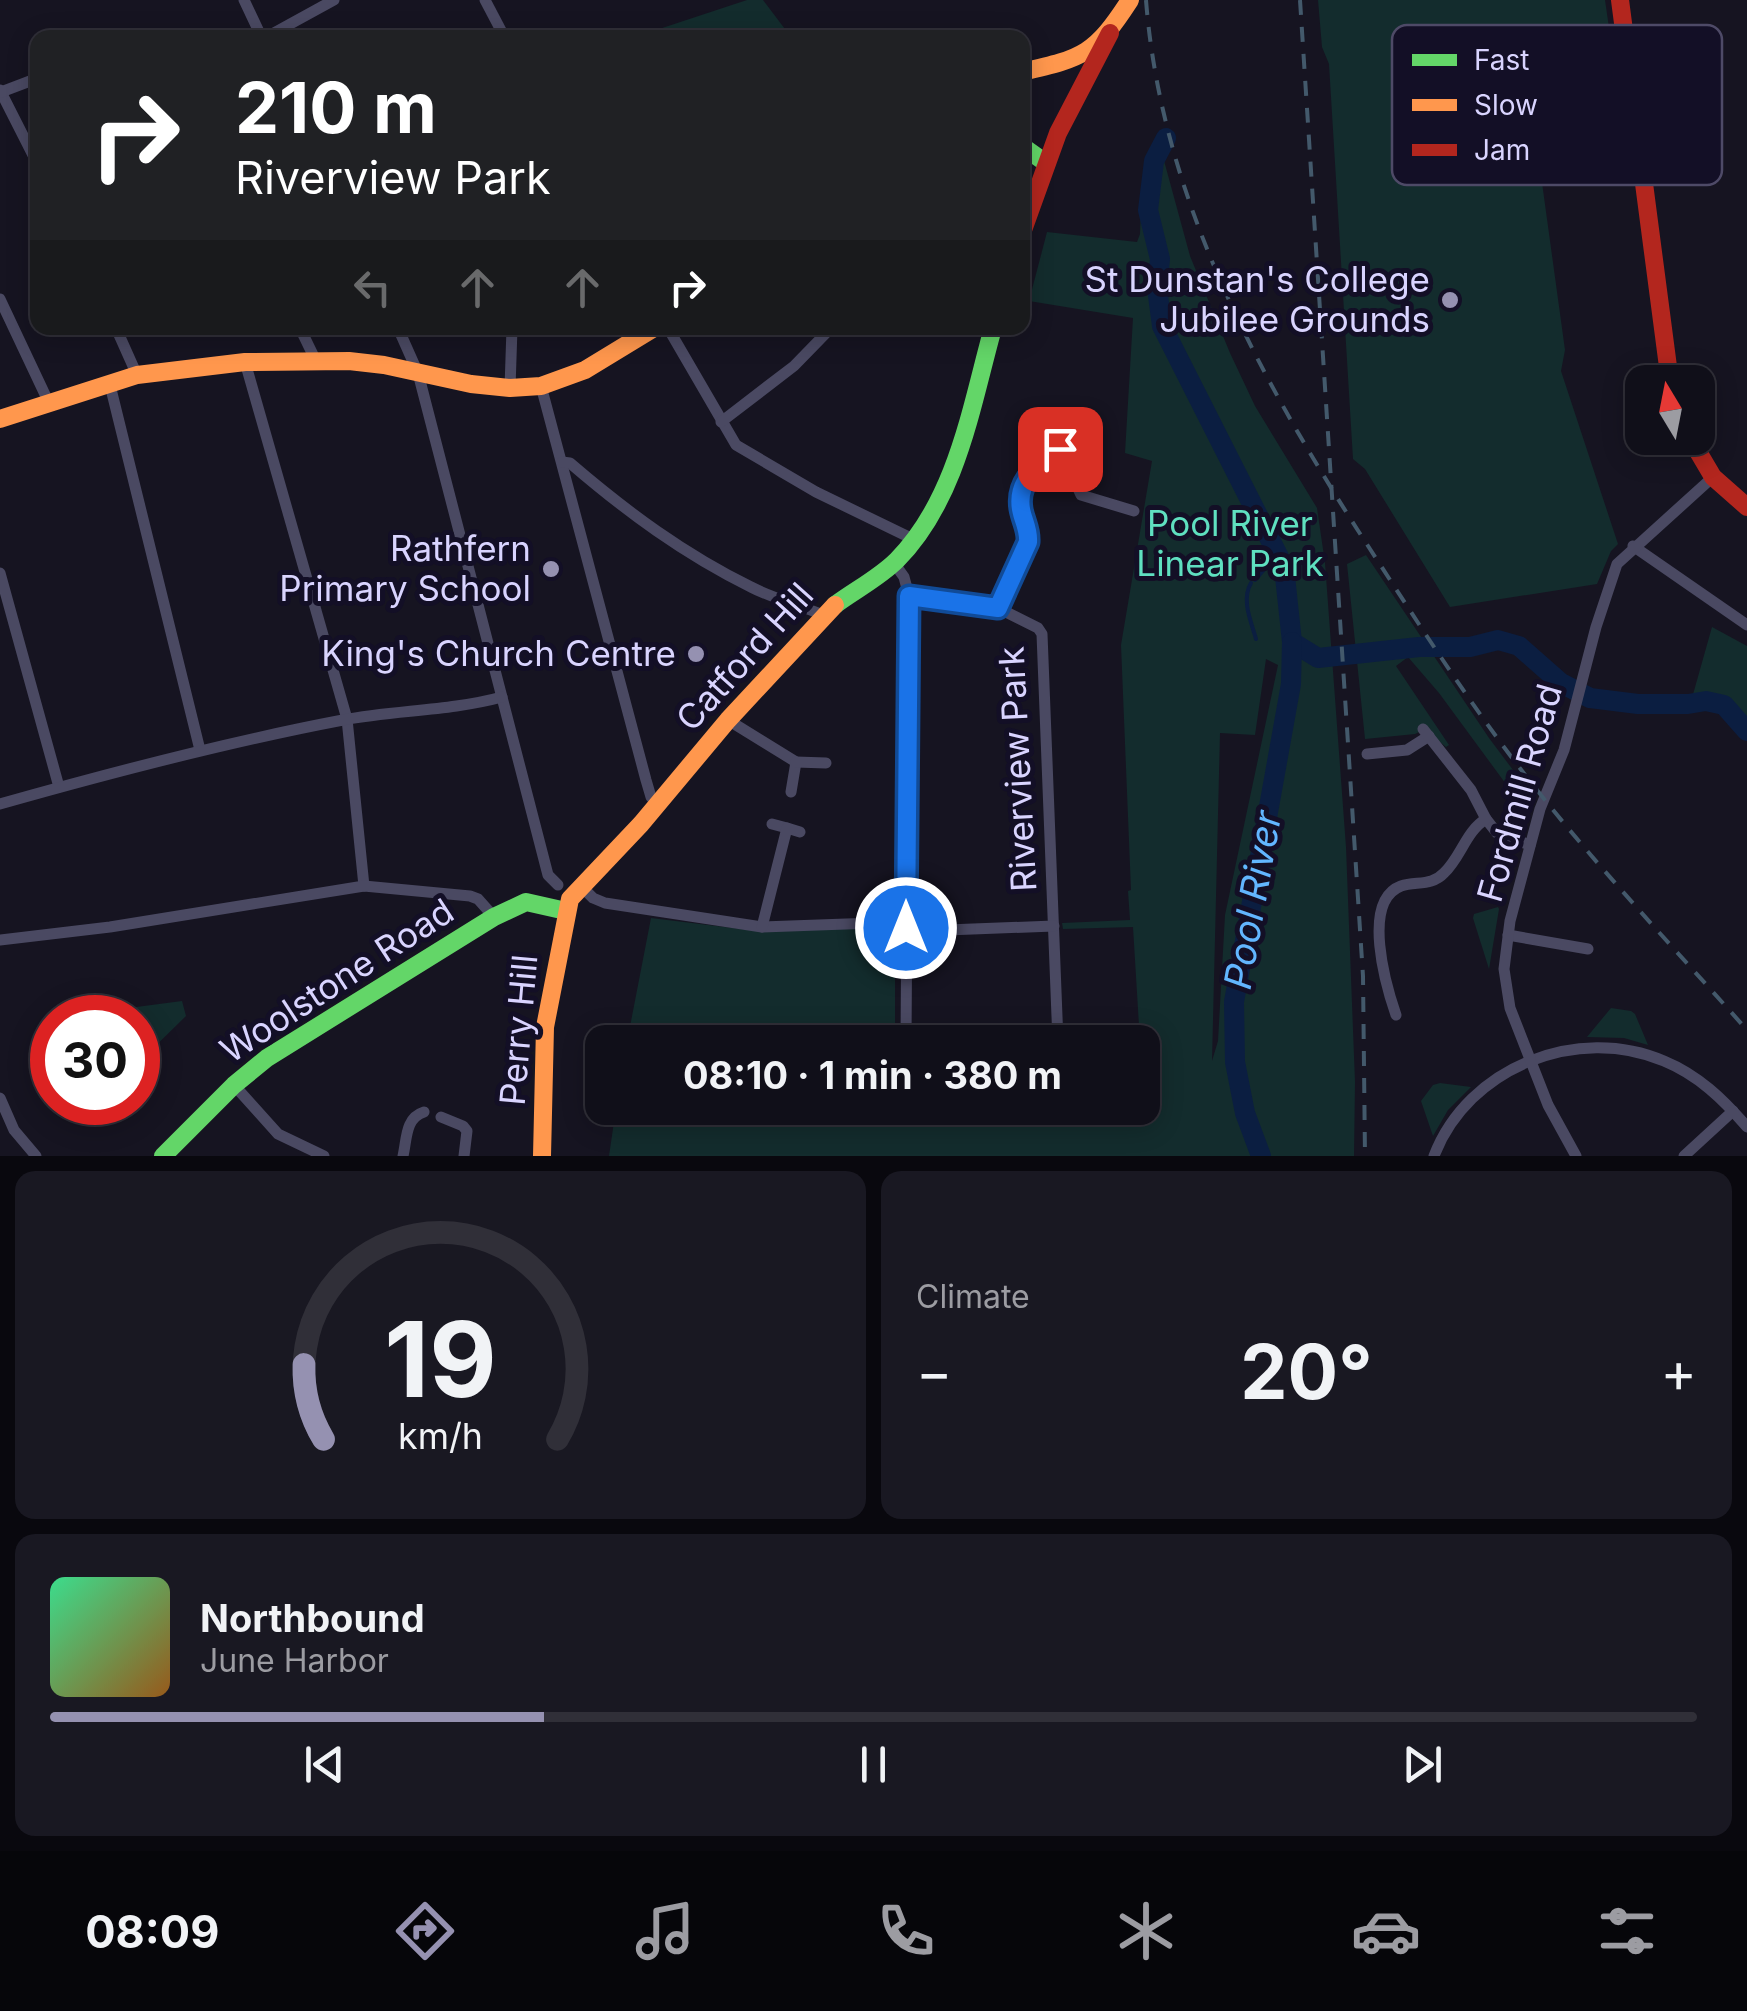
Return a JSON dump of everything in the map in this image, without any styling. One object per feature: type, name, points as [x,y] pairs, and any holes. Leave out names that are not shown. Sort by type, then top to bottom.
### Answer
[{"type":"main road","points":[[1030,210],[1074,97],[1103,55],[1111,31],[1130,0]]},
{"type":"main road","points":[[1620,0],[1623,25]]},
{"type":"main road","points":[[1074,97],[1083,58],[1111,31]]},
{"type":"main road","points":[[1030,70],[1083,58]]},
{"type":"main road","points":[[1030,152],[1046,164]]},
{"type":"main road","points":[[1644,185],[1668,365]]},
{"type":"main road","points":[[0,419],[137,375],[245,362],[315,359],[384,365],[510,388],[542,386],[584,370],[642,335]]},
{"type":"main road","name":"Catford Hill","points":[[566,911],[580,885],[636,830],[728,720],[823,616],[894,562],[914,540],[938,503],[951,471],[991,335]]},
{"type":"main road","points":[[1700,455],[1712,477],[1747,507]]},
{"type":"main road","name":"Woolstone Road","points":[[163,1156],[267,1058],[494,917],[526,902],[566,911]]},
{"type":"main road","name":"Perry Hill","points":[[542,1156],[544,1037],[566,911]]},
{"type":"street","points":[[244,0],[258,30]]},
{"type":"street","points":[[279,30],[334,0]]},
{"type":"street","points":[[485,0],[501,30]]},
{"type":"street","points":[[30,81],[0,91],[30,149]]},
{"type":"street","points":[[0,300],[49,404]]},
{"type":"street","points":[[119,335],[137,375]]},
{"type":"street","points":[[303,335],[315,359]]},
{"type":"street","points":[[401,335],[418,373],[548,875],[558,884]]},
{"type":"street","points":[[510,388],[512,335]]},
{"type":"street","points":[[672,335],[736,445],[816,492],[914,540]]},
{"type":"street","points":[[721,422],[794,366],[824,335]]},
{"type":"street","points":[[245,362],[348,719],[364,886]]},
{"type":"street","points":[[110,385],[200,750]]},
{"type":"street","points":[[542,386],[651,798],[658,803]]},
{"type":"street","points":[[998,608],[1028,542],[1021,510],[1030,472],[1060,449],[1081,495],[1134,511]]},
{"type":"street","points":[[562,462],[570,463],[673,544],[752,588],[823,616]]},
{"type":"street","name":"Fordmill Road","points":[[1576,1156],[1554,1119],[1514,1020],[1505,983],[1508,934],[1530,844],[1564,750],[1617,564],[1712,477]]},
{"type":"street","points":[[1633,546],[1747,625]]},
{"type":"street","points":[[894,562],[909,596],[906,1025]]},
{"type":"street","points":[[0,573],[60,787]]},
{"type":"street","name":"Riverview Park","points":[[909,596],[998,608],[1038,628],[1044,640],[1057,1025]]},
{"type":"street","points":[[0,804],[200,750],[348,719],[468,706],[502,696]]},
{"type":"street","points":[[728,720],[796,762],[826,763]]},
{"type":"street","points":[[1367,754],[1407,750],[1426,732],[1471,790],[1497,832],[1530,844]]},
{"type":"street","points":[[791,792],[796,762]]},
{"type":"street","points":[[1396,1015],[1381,959],[1380,920],[1385,900],[1401,886],[1427,883],[1443,875],[1474,829],[1486,819]]},
{"type":"street","points":[[762,927],[793,830],[772,824]]},
{"type":"street","points":[[580,885],[605,903],[762,927],[874,922],[921,931],[1054,926]]},
{"type":"street","points":[[0,940],[110,928],[364,886],[470,896],[478,899],[494,917]]},
{"type":"street","points":[[1508,934],[1588,949]]},
{"type":"street","points":[[1434,1156],[1448,1130],[1472,1100],[1497,1078],[1528,1060],[1561,1051],[1596,1048],[1640,1052],[1666,1062],[1695,1077],[1747,1127]]},
{"type":"street","points":[[234,1085],[278,1134],[324,1156]]},
{"type":"street","points":[[0,1098],[14,1130],[36,1156]]},
{"type":"street","points":[[1684,1156],[1733,1111]]},
{"type":"street","points":[[403,1156],[410,1121],[424,1112]]},
{"type":"street","points":[[441,1117],[467,1131],[464,1156]]},
{"type":"green space","points":[[747,0],[763,0],[786,30],[656,30]]},
{"type":"green space","name":"St Dunstan's College Jubilee Grounds","points":[[1318,0],[1605,0],[1609,25],[1392,25],[1392,185],[1542,185],[1565,350],[1561,371],[1618,544],[1597,584],[1450,607],[1365,469],[1353,459],[1329,64],[1322,47]]},
{"type":"green space","name":"Pool River Linear Park","points":[[1157,135],[1190,256],[1230,353],[1255,406],[1317,508],[1325,563],[1346,847],[1354,1156],[609,1156],[614,1125],[1160,1125],[1160,1025],[1139,1025],[1133,927],[1063,929],[1062,923],[1130,920],[1121,645],[1152,461],[1125,453],[1133,318],[1030,301],[1047,232],[1137,242],[1142,185]],"holes":[[[1266,659],[1278,665],[1225,915],[1218,1041],[1212,1061],[1220,733],[1255,735]]]},
{"type":"green space","points":[[1366,555],[1531,794],[1530,800],[1514,795],[1408,657],[1396,666],[1449,745],[1446,747],[1425,729],[1415,734],[1365,739],[1347,564]]},
{"type":"green space","points":[[1712,627],[1747,646],[1747,721],[1723,702],[1692,698]]},
{"type":"green space","points":[[1498,907],[1489,969],[1473,918],[1474,914]]},
{"type":"green space","points":[[651,918],[757,931],[895,931],[895,1025],[630,1025]]},
{"type":"green space","points":[[182,1001],[186,1016],[160,1041],[160,1004]]},
{"type":"green space","points":[[1611,1008],[1635,1014],[1648,1045],[1624,1038],[1587,1037]]},
{"type":"green space","points":[[1433,1085],[1471,1087],[1448,1110],[1433,1136],[1421,1101]]},
{"type":"waterway","points":[[1166,138],[1154,161],[1148,210],[1160,259],[1157,288],[1162,326],[1284,567],[1292,642],[1318,658],[1419,647],[1470,647],[1498,640],[1519,646],[1561,683],[1590,698],[1638,704],[1706,701],[1724,705],[1747,731]]},
{"type":"waterway","points":[[1255,580],[1278,553]]},
{"type":"waterway","points":[[1251,583],[1247,603],[1256,639]]},
{"type":"waterway","name":"Pool River","points":[[1261,1156],[1245,1113],[1235,1062],[1234,1002],[1291,684],[1292,642]]},
{"type":"railway","points":[[1146,0],[1155,72],[1192,210],[1249,342],[1319,468],[1420,626],[1509,754],[1585,848],[1747,1030]]},
{"type":"railway","points":[[1300,0],[1363,976],[1365,1156]]},
{"type":"traffic: fast","points":[[1030,152],[1046,163]]},
{"type":"traffic: fast","points":[[835,605],[897,560],[934,509],[959,451],[991,335]]},
{"type":"traffic: fast","points":[[163,1156],[267,1058],[494,917],[526,902],[566,911]]},
{"type":"traffic: slow","points":[[1030,70],[1086,51],[1107,32],[1130,0]]},
{"type":"traffic: slow","points":[[0,419],[137,375],[245,362],[349,361],[471,384],[541,386],[585,370],[642,335]]},
{"type":"traffic: slow","points":[[542,1156],[545,1027],[570,899],[835,605]]},
{"type":"traffic: jam","points":[[1620,0],[1623,25]]},
{"type":"traffic: jam","points":[[1030,211],[1058,133],[1110,33]]},
{"type":"traffic: jam","points":[[1644,185],[1668,365]]},
{"type":"traffic: jam","points":[[1700,455],[1713,477],[1747,507]]},
{"type":"place","name":"St Dunstan's College Jubilee Grounds","points":[[1450,300]]},
{"type":"place","name":"Rathfern Primary School","points":[[551,569]]},
{"type":"place","name":"King's Church Centre","points":[[696,654]]},
{"type":"route","points":[[906,928],[909,596],[998,608],[1028,542],[1021,499],[1030,472],[1060,449]]}]
